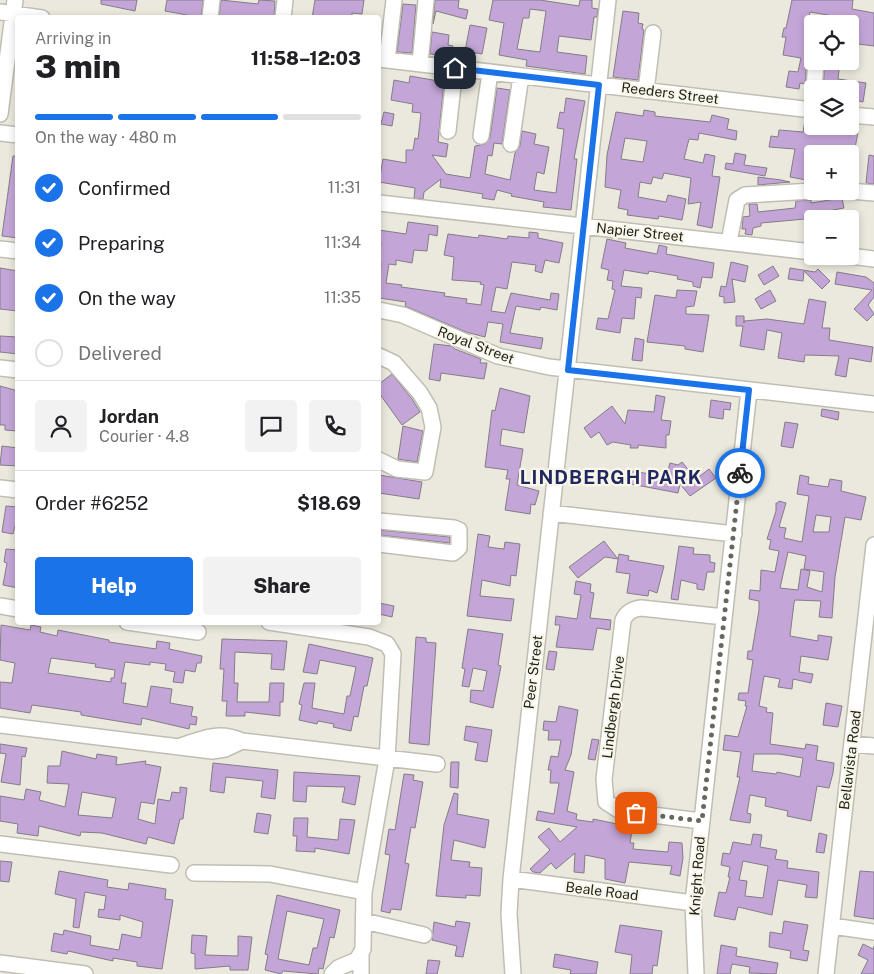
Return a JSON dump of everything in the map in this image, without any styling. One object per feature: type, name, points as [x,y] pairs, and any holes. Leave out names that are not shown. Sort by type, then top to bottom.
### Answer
[{"type":"street","points":[[210,15],[212,0]]},
{"type":"street","points":[[283,15],[285,0]]},
{"type":"street","points":[[383,59],[394,0]]},
{"type":"street","points":[[420,64],[426,0]]},
{"type":"street","name":"Peer Street","points":[[513,974],[508,914],[511,879],[608,0]]},
{"type":"street","points":[[0,114],[9,9],[31,15]]},
{"type":"street","points":[[646,91],[653,33]]},
{"type":"street","name":"Reeders Street","points":[[383,59],[646,91],[804,106]]},
{"type":"street","points":[[448,130],[455,68]]},
{"type":"street","points":[[481,136],[490,72]]},
{"type":"street","points":[[511,144],[521,76]]},
{"type":"street","points":[[859,116],[874,117]]},
{"type":"street","points":[[0,132],[15,134]]},
{"type":"street","points":[[729,242],[737,200],[745,195],[804,191]]},
{"type":"street","points":[[859,191],[874,192]]},
{"type":"street","name":"Napier Street","points":[[381,203],[804,251]]},
{"type":"street","points":[[0,249],[15,252]]},
{"type":"street","points":[[859,257],[874,259]]},
{"type":"street","name":"Royal Street","points":[[381,310],[403,315],[498,356],[568,370],[874,404]]},
{"type":"street","points":[[381,357],[394,363],[420,393],[429,408],[433,427],[425,472],[397,470],[381,461]]},
{"type":"street","points":[[0,368],[15,370]]},
{"type":"street","name":"Knight Road","points":[[696,974],[693,903],[749,390]]},
{"type":"street","points":[[0,488],[15,490]]},
{"type":"street","points":[[551,513],[734,534]]},
{"type":"street","points":[[381,520],[460,530],[459,548],[453,552],[381,544]]},
{"type":"street","name":"Bellavista Road","points":[[826,974],[852,744],[868,654],[874,545]]},
{"type":"street","points":[[0,606],[15,608]]},
{"type":"street","name":"Lindbergh Drive","points":[[702,821],[620,811],[606,802],[604,779],[625,615],[634,608],[641,608],[724,617]]},
{"type":"street","points":[[148,625],[198,632]]},
{"type":"street","points":[[289,625],[368,637],[387,644],[394,660],[387,759],[364,892],[361,974]]},
{"type":"street","points":[[0,725],[181,746],[212,736],[225,735],[242,741],[437,764]]},
{"type":"street","points":[[852,744],[874,746]]},
{"type":"street","points":[[0,844],[171,865]]},
{"type":"street","points":[[194,874],[270,874],[364,892]]},
{"type":"street","name":"Beale Road","points":[[511,879],[693,903]]},
{"type":"street","points":[[364,921],[424,934]]},
{"type":"street","points":[[832,926],[874,932]]},
{"type":"street","points":[[332,974],[361,955]]},
{"type":"street","points":[[0,963],[85,974]]},
{"type":"building","points":[[101,0],[137,0],[135,11],[101,4]]},
{"type":"building","points":[[167,0],[203,0],[201,15],[187,15],[165,11]]},
{"type":"building","points":[[221,0],[258,4],[259,0],[275,1],[274,15],[219,15]]},
{"type":"building","points":[[315,0],[364,0],[362,14],[312,15]]},
{"type":"building","points":[[435,0],[459,0],[458,8],[468,10],[466,19],[436,11],[433,24]]},
{"type":"building","points":[[493,0],[540,0],[579,6],[580,0],[592,0],[592,8],[598,9],[597,17],[594,17],[591,40],[559,36],[557,52],[587,56],[585,74],[526,66],[527,60],[499,55],[504,23],[489,20]],"holes":[[[530,9],[546,11],[540,52],[517,49],[523,18],[529,18]]]},
{"type":"building","points":[[792,0],[853,0],[852,9],[874,13],[874,46],[859,44],[859,15],[828,15],[810,12],[809,15],[804,15],[805,80],[804,84],[800,83],[799,89],[786,87],[789,71],[798,72],[801,58],[783,55],[786,37],[782,37],[784,28],[786,28]]},
{"type":"building","points":[[403,4],[416,5],[412,53],[397,52]]},
{"type":"building","points":[[623,11],[639,13],[638,23],[643,24],[642,29],[644,30],[638,80],[613,77]]},
{"type":"building","points":[[470,25],[487,28],[482,54],[465,51]]},
{"type":"building","points":[[432,32],[449,35],[448,45],[453,46],[452,57],[430,54]]},
{"type":"building","points":[[824,70],[839,70],[838,79],[845,80],[824,80]]},
{"type":"building","points":[[410,76],[444,82],[438,142],[448,144],[446,157],[432,155],[446,174],[470,178],[475,146],[485,144],[490,138],[497,88],[510,90],[502,144],[494,143],[492,156],[488,155],[485,174],[510,180],[515,153],[520,146],[522,131],[536,134],[534,144],[549,147],[544,174],[537,172],[534,190],[556,193],[564,129],[557,128],[560,112],[564,113],[566,98],[585,101],[574,159],[577,159],[571,210],[543,207],[544,202],[511,196],[512,194],[497,190],[494,200],[482,198],[483,194],[440,187],[441,179],[424,192],[423,199],[414,198],[415,188],[381,182],[383,159],[406,163],[406,150],[413,150],[415,138],[418,139],[421,113],[412,112],[413,104],[391,100],[394,80],[409,83]]},
{"type":"building","points":[[859,82],[866,83],[863,102],[859,101]]},
{"type":"building","points":[[644,110],[655,112],[655,116],[710,122],[712,115],[729,119],[727,129],[737,131],[736,140],[699,133],[698,140],[689,139],[684,159],[703,163],[705,154],[715,156],[712,176],[720,177],[712,228],[697,225],[701,202],[688,204],[691,178],[664,173],[662,179],[653,177],[651,184],[640,182],[638,197],[666,202],[668,195],[686,199],[682,220],[659,216],[658,219],[627,215],[628,210],[618,208],[621,190],[605,187],[607,155],[616,112],[643,116]],"holes":[[[625,138],[647,141],[643,162],[621,159]]]},
{"type":"building","points":[[384,112],[394,114],[392,126],[381,124]]},
{"type":"building","points":[[804,126],[804,135],[857,135],[856,145],[804,145],[804,180],[790,177],[795,149],[769,147],[771,136],[778,137],[779,130],[803,132]]},
{"type":"building","points":[[735,153],[746,155],[744,165],[767,168],[765,176],[725,169],[726,163],[733,164]]},
{"type":"building","points":[[869,155],[874,156],[874,184],[866,183]]},
{"type":"building","points":[[13,156],[15,156],[15,238],[2,236]]},
{"type":"building","points":[[758,177],[781,180],[790,182],[758,185]]},
{"type":"building","points":[[811,200],[811,203],[842,200],[844,208],[804,210],[804,219],[761,223],[761,226],[753,228],[752,235],[745,234],[746,229],[742,229],[743,217],[750,216],[749,204],[757,204],[758,212],[795,208],[796,201]]},
{"type":"building","points":[[408,222],[438,226],[437,236],[429,234],[427,251],[414,250],[412,263],[396,260],[396,265],[389,264],[386,283],[445,293],[444,296],[467,299],[466,303],[481,305],[484,285],[480,284],[481,282],[452,280],[454,257],[444,255],[448,234],[478,238],[479,235],[507,239],[508,236],[529,238],[529,232],[538,233],[538,238],[563,243],[559,263],[545,260],[542,273],[535,271],[536,265],[512,262],[507,289],[496,287],[491,311],[505,313],[511,293],[550,300],[551,293],[559,294],[557,310],[541,307],[540,310],[516,306],[510,333],[543,338],[541,349],[500,342],[503,324],[488,322],[485,337],[466,332],[405,306],[406,302],[381,298],[381,230],[406,234]]},
{"type":"building","points":[[607,239],[626,243],[625,248],[657,254],[659,245],[667,247],[666,254],[714,263],[712,278],[702,277],[700,288],[693,286],[693,282],[677,279],[678,276],[649,271],[648,274],[624,270],[621,286],[642,288],[641,298],[636,297],[634,319],[622,318],[620,333],[596,329],[598,318],[608,319],[615,290],[612,289],[613,281],[607,280],[609,270],[601,268]]},
{"type":"building","points":[[731,262],[748,266],[745,282],[732,279],[735,302],[724,303],[724,297],[719,296],[721,286],[726,287]]},
{"type":"building","points":[[773,266],[779,276],[764,285],[758,275]]},
{"type":"building","points":[[0,268],[15,270],[15,311],[0,309]]},
{"type":"building","points":[[790,268],[815,272],[818,269],[830,281],[822,289],[804,271],[803,281],[788,279]]},
{"type":"building","points":[[837,272],[866,277],[874,283],[874,297],[868,305],[874,314],[867,321],[854,309],[872,290],[835,284]]},
{"type":"building","points":[[677,290],[697,291],[694,306],[686,307],[686,314],[709,315],[703,352],[685,349],[685,346],[647,342],[655,295],[676,298]]},
{"type":"building","points":[[770,290],[776,301],[761,309],[755,299]]},
{"type":"building","points":[[809,299],[826,302],[822,328],[830,328],[829,340],[873,347],[871,362],[849,358],[846,377],[835,375],[839,356],[805,355],[804,362],[778,358],[782,333],[767,330],[764,350],[740,346],[743,326],[736,326],[736,316],[744,316],[744,321],[767,319],[804,324]]},
{"type":"building","points":[[0,336],[15,337],[15,354],[0,352]]},
{"type":"building","points":[[635,338],[644,340],[642,361],[632,360]]},
{"type":"building","points":[[434,344],[452,346],[455,349],[481,359],[480,363],[487,363],[484,379],[441,373],[440,381],[429,379]]},
{"type":"building","points":[[392,374],[420,412],[402,425],[381,396],[381,382]]},
{"type":"building","points":[[0,386],[15,390],[15,431],[5,430],[5,425],[0,425]]},
{"type":"building","points":[[500,388],[530,396],[524,433],[502,429],[500,445],[523,449],[517,485],[539,491],[535,505],[531,504],[530,514],[505,510],[510,479],[506,479],[508,470],[485,467],[492,410],[495,411]]},
{"type":"building","points":[[656,395],[665,397],[661,420],[671,421],[669,435],[666,435],[666,448],[638,445],[638,448],[630,448],[631,445],[613,442],[607,445],[599,432],[591,438],[584,428],[612,406],[625,424],[628,410],[654,412]]},
{"type":"building","points":[[711,400],[731,403],[730,410],[724,409],[723,419],[709,417]]},
{"type":"building","points":[[822,409],[839,412],[838,420],[821,416]]},
{"type":"building","points":[[785,422],[798,424],[793,448],[781,446]]},
{"type":"building","points":[[403,426],[423,431],[417,462],[398,459]]},
{"type":"building","points":[[2,446],[15,448],[15,466],[0,465]]},
{"type":"building","points":[[682,462],[696,479],[709,469],[716,478],[690,496],[680,484],[678,493],[631,484],[633,471],[666,477],[670,463],[678,465]]},
{"type":"building","points":[[381,475],[422,482],[419,499],[381,493]]},
{"type":"building","points":[[800,475],[809,477],[808,484],[828,487],[830,479],[842,481],[841,491],[866,497],[861,520],[845,517],[835,577],[832,618],[819,617],[821,601],[795,600],[794,603],[790,636],[818,641],[818,635],[832,637],[828,660],[801,656],[799,672],[813,674],[811,683],[793,679],[792,689],[778,687],[780,679],[764,676],[759,706],[767,708],[766,712],[773,713],[770,744],[805,749],[806,744],[818,746],[816,760],[834,763],[833,773],[829,788],[817,786],[811,821],[787,816],[788,811],[765,806],[766,798],[750,795],[747,813],[751,814],[750,823],[730,820],[740,777],[737,777],[741,752],[723,750],[725,735],[738,737],[747,706],[745,706],[746,701],[738,700],[739,693],[748,693],[753,660],[747,659],[748,651],[752,651],[759,610],[759,601],[749,599],[750,590],[760,591],[761,570],[775,572],[779,551],[769,549],[771,540],[767,539],[776,511],[776,503],[779,501],[786,503],[779,527],[786,528],[784,538],[802,542],[809,496],[797,494]],"holes":[[[816,515],[831,517],[829,532],[813,532]],[[788,552],[806,556],[804,569],[824,572],[822,592],[807,587],[810,571],[801,569],[798,590],[780,588]],[[754,754],[779,754],[803,758],[800,777],[777,772],[776,774],[752,771]]]},
{"type":"building","points":[[6,506],[15,507],[13,534],[2,532]]},
{"type":"building","points":[[381,530],[450,537],[450,543],[381,535]]},
{"type":"building","points":[[478,534],[490,536],[488,547],[504,549],[505,542],[520,544],[516,576],[511,575],[510,586],[482,580],[480,596],[514,599],[511,621],[467,616]]},
{"type":"building","points":[[604,541],[618,559],[605,557],[578,578],[569,567]]},
{"type":"building","points":[[679,546],[694,548],[693,554],[710,555],[710,562],[715,563],[714,572],[707,572],[704,590],[697,589],[697,584],[681,580],[678,600],[671,599]]},
{"type":"building","points":[[6,549],[15,550],[15,587],[3,585],[7,563],[4,562]]},
{"type":"building","points":[[619,554],[629,556],[628,560],[664,566],[657,593],[649,590],[648,596],[627,593],[630,574],[616,572]]},
{"type":"building","points":[[576,581],[591,584],[590,592],[594,593],[590,618],[611,620],[610,630],[597,628],[593,650],[556,647],[560,625],[555,625],[556,616],[577,619],[581,595],[574,594]]},
{"type":"building","points":[[381,603],[394,606],[392,617],[381,614]]},
{"type":"building","points":[[1,625],[30,630],[31,625],[41,627],[40,632],[57,636],[58,630],[109,640],[109,642],[156,649],[157,641],[170,643],[169,649],[202,656],[201,663],[197,663],[195,672],[185,670],[183,683],[173,682],[175,672],[165,670],[166,664],[150,662],[150,665],[125,662],[121,683],[126,683],[123,703],[147,707],[151,686],[172,689],[170,703],[193,707],[191,716],[197,717],[196,725],[190,724],[189,729],[142,718],[141,725],[81,715],[81,712],[32,705],[30,713],[0,708],[0,682],[12,683],[15,663],[0,660]],"holes":[[[51,658],[96,664],[95,667],[115,670],[114,678],[111,678],[111,682],[48,673]]]},
{"type":"building","points":[[468,629],[503,634],[498,665],[501,666],[493,708],[470,702],[471,690],[483,691],[487,671],[473,668],[469,687],[462,686],[465,669],[462,668]]},
{"type":"building","points":[[416,637],[426,638],[426,642],[436,643],[429,745],[409,743]]},
{"type":"building","points":[[222,639],[287,641],[284,670],[271,669],[272,654],[235,652],[234,683],[238,683],[237,702],[269,702],[270,683],[284,683],[283,702],[280,702],[280,716],[245,712],[245,716],[226,716],[227,701],[222,701],[224,669],[220,669]]},
{"type":"building","points":[[309,644],[373,658],[367,686],[364,686],[358,717],[354,716],[351,731],[333,727],[334,724],[318,721],[317,724],[299,720],[302,705],[299,704],[304,683],[315,683],[312,708],[344,714],[347,696],[350,696],[356,667],[320,660],[317,674],[303,672]]},
{"type":"building","points":[[549,651],[557,652],[554,670],[546,669]]},
{"type":"building","points":[[826,703],[842,706],[838,727],[823,725]]},
{"type":"building","points":[[559,706],[578,710],[571,755],[565,770],[574,772],[567,811],[577,814],[576,819],[578,820],[593,822],[593,819],[622,825],[622,822],[633,824],[630,843],[634,843],[633,849],[668,852],[669,842],[682,843],[683,858],[680,876],[670,874],[672,866],[629,862],[625,883],[605,879],[605,859],[585,855],[584,873],[574,872],[575,853],[556,869],[551,863],[540,873],[533,872],[530,869],[550,850],[538,837],[549,828],[560,842],[577,827],[536,820],[538,811],[554,814],[559,783],[550,783],[551,770],[548,770],[551,756],[558,757],[561,740],[548,740],[549,731],[543,730],[544,721],[556,722]]},
{"type":"building","points":[[466,726],[492,730],[487,762],[475,760],[478,743],[464,740]]},
{"type":"building","points":[[592,739],[599,740],[595,760],[588,759]]},
{"type":"building","points":[[0,744],[27,748],[25,757],[22,756],[20,785],[1,782],[6,754],[0,753]]},
{"type":"building","points":[[62,751],[96,759],[97,754],[117,757],[116,765],[146,761],[145,764],[161,767],[154,804],[141,802],[138,819],[155,824],[158,799],[170,801],[172,792],[180,793],[180,787],[187,788],[183,819],[180,819],[174,844],[148,837],[146,844],[102,833],[81,832],[80,836],[39,826],[38,836],[17,833],[18,824],[0,821],[0,796],[24,800],[26,789],[41,792],[39,800],[65,807],[69,784],[47,783],[48,766],[60,766]],"holes":[[[82,792],[116,798],[112,818],[78,815]]]},
{"type":"building","points":[[451,762],[459,762],[458,788],[450,787]]},
{"type":"building","points":[[213,763],[278,770],[275,799],[261,797],[263,781],[226,777],[224,793],[210,791]]},
{"type":"building","points":[[294,772],[360,776],[355,805],[342,802],[345,787],[307,786],[306,802],[293,801]]},
{"type":"building","points":[[404,774],[414,775],[413,780],[423,782],[415,828],[411,827],[405,863],[409,864],[401,910],[391,909],[390,913],[381,911],[390,855],[385,854],[389,829],[395,830]]},
{"type":"building","points":[[454,793],[458,794],[457,814],[489,820],[485,848],[454,840],[451,860],[470,862],[469,867],[482,868],[480,896],[466,895],[466,898],[436,896],[444,825]]},
{"type":"building","points":[[257,813],[271,815],[268,834],[254,832]]},
{"type":"building","points":[[294,818],[308,818],[307,837],[338,840],[340,819],[355,820],[349,854],[315,848],[315,852],[296,851],[297,836],[293,836]]},
{"type":"building","points":[[819,833],[827,835],[824,853],[816,852]]},
{"type":"building","points":[[753,834],[762,835],[760,847],[777,850],[775,859],[788,861],[787,868],[819,872],[817,898],[805,897],[807,885],[778,880],[772,915],[738,907],[735,920],[714,916],[719,892],[726,893],[730,877],[728,877],[730,867],[721,865],[723,853],[730,854],[733,842],[751,845]],"holes":[[[743,861],[768,866],[763,898],[745,896],[747,881],[739,880]]]},
{"type":"building","points":[[0,861],[12,862],[9,882],[0,881]]},
{"type":"building","points":[[59,871],[108,880],[107,887],[128,890],[129,883],[166,889],[165,899],[173,900],[162,969],[137,966],[137,962],[113,958],[113,961],[68,951],[67,954],[51,951],[54,933],[63,935],[64,930],[91,936],[90,945],[119,950],[122,934],[141,938],[143,922],[120,915],[120,920],[98,917],[99,909],[104,910],[106,896],[85,892],[79,928],[73,927],[76,899],[55,894]]},
{"type":"building","points":[[860,871],[874,872],[874,919],[854,916]]},
{"type":"building","points":[[277,895],[340,910],[334,938],[330,937],[323,969],[319,968],[318,974],[283,971],[281,974],[265,970],[268,955],[265,954]],"holes":[[[287,911],[324,919],[317,948],[313,948],[309,965],[278,959]]]},
{"type":"building","points":[[456,921],[470,923],[463,957],[455,956],[457,946],[432,940],[434,922],[455,927]]},
{"type":"building","points":[[784,921],[808,925],[803,950],[809,951],[807,961],[790,958],[791,951],[769,947],[770,932],[782,934]]},
{"type":"building","points":[[620,925],[662,931],[657,966],[653,965],[652,974],[630,974],[632,955],[615,952]]},
{"type":"building","points":[[192,935],[207,936],[205,955],[238,956],[238,936],[252,937],[248,970],[230,970],[230,966],[195,969],[195,954],[191,953]]},
{"type":"building","points":[[863,944],[873,949],[874,946],[874,974],[861,974],[868,960],[858,955]]},
{"type":"building","points":[[721,945],[737,948],[736,956],[778,963],[776,974],[749,973],[750,967],[732,964],[730,974],[717,974]]},
{"type":"building","points":[[555,954],[598,962],[596,974],[570,974],[571,970],[553,967]]},
{"type":"building","points":[[428,960],[440,961],[437,974],[426,974]]},
{"type":"way so far","points":[[636,813],[702,821],[740,473]]},
{"type":"district","name":"LINDBERGH PARK","points":[[611,477]]},
{"type":"route","points":[[455,68],[599,85],[568,370],[749,390],[740,473]]}]
